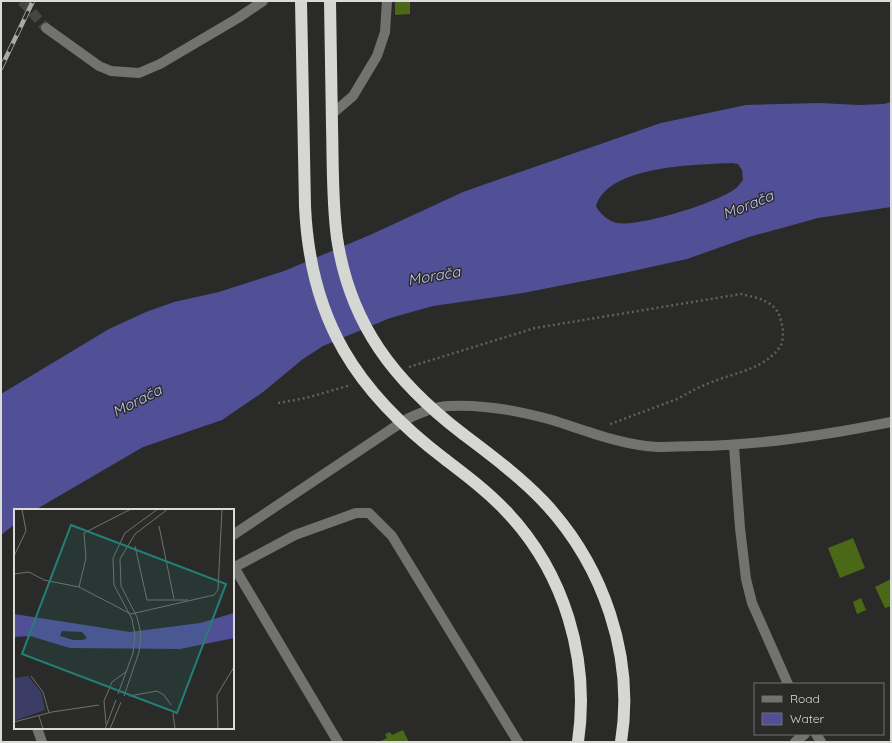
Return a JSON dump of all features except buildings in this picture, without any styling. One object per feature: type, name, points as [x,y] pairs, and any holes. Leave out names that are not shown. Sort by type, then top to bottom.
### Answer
[{"type":"highway","points":[[301,1],[306,217],[309,254],[320,295],[332,327],[354,368],[378,400],[410,431],[493,498],[512,517],[538,552],[558,590],[570,620],[579,666],[582,707],[578,742]]},
{"type":"highway","points":[[330,1],[333,177],[337,237],[343,270],[358,311],[378,349],[401,379],[428,406],[519,479],[544,502],[570,534],[590,568],[610,615],[620,658],[624,704],[621,742]]},
{"type":"street","points":[[46,28],[99,66],[111,71],[139,73],[160,64],[238,18],[263,1]]},
{"type":"street","points":[[332,114],[353,96],[377,56],[385,32],[387,1]]},
{"type":"street","points":[[234,534],[405,420],[423,411],[447,406],[469,406],[509,411],[551,420],[635,445],[659,447],[734,446],[829,434],[891,422]]},
{"type":"street","points":[[734,446],[740,528],[746,579],[752,604],[788,683]]},
{"type":"street","points":[[234,567],[295,535],[356,513],[369,513],[392,536],[518,742]]},
{"type":"street","points":[[234,570],[338,742]]},
{"type":"street","points":[[37,729],[42,742]]},
{"type":"street","points":[[796,742],[804,735]]},
{"type":"path","points":[[405,368],[535,328],[741,294],[771,303],[781,319],[783,330],[782,343],[775,352],[763,362],[738,373],[708,383],[677,399],[589,432]]},
{"type":"path","points":[[278,403],[306,398],[352,384]]},
{"type":"water","name":"Morača","points":[[891,102],[891,207],[818,218],[749,237],[687,259],[523,293],[433,306],[390,318],[323,346],[303,359],[263,392],[222,420],[143,447],[37,509],[14,509],[14,525],[1,535],[1,394],[109,329],[146,312],[174,302],[219,292],[284,271],[370,235],[463,192],[661,123],[746,105],[819,103],[859,105],[884,104]],"holes":[[[731,163],[738,164],[742,170],[743,180],[736,188],[725,195],[678,213],[659,218],[628,223],[617,223],[610,221],[605,217],[596,206],[604,192],[618,182],[635,175],[655,170]]]},
{"type":"tunnel","points":[[22,1],[46,28]]},
{"type":"railway","points":[[1,68],[33,1]]}]
